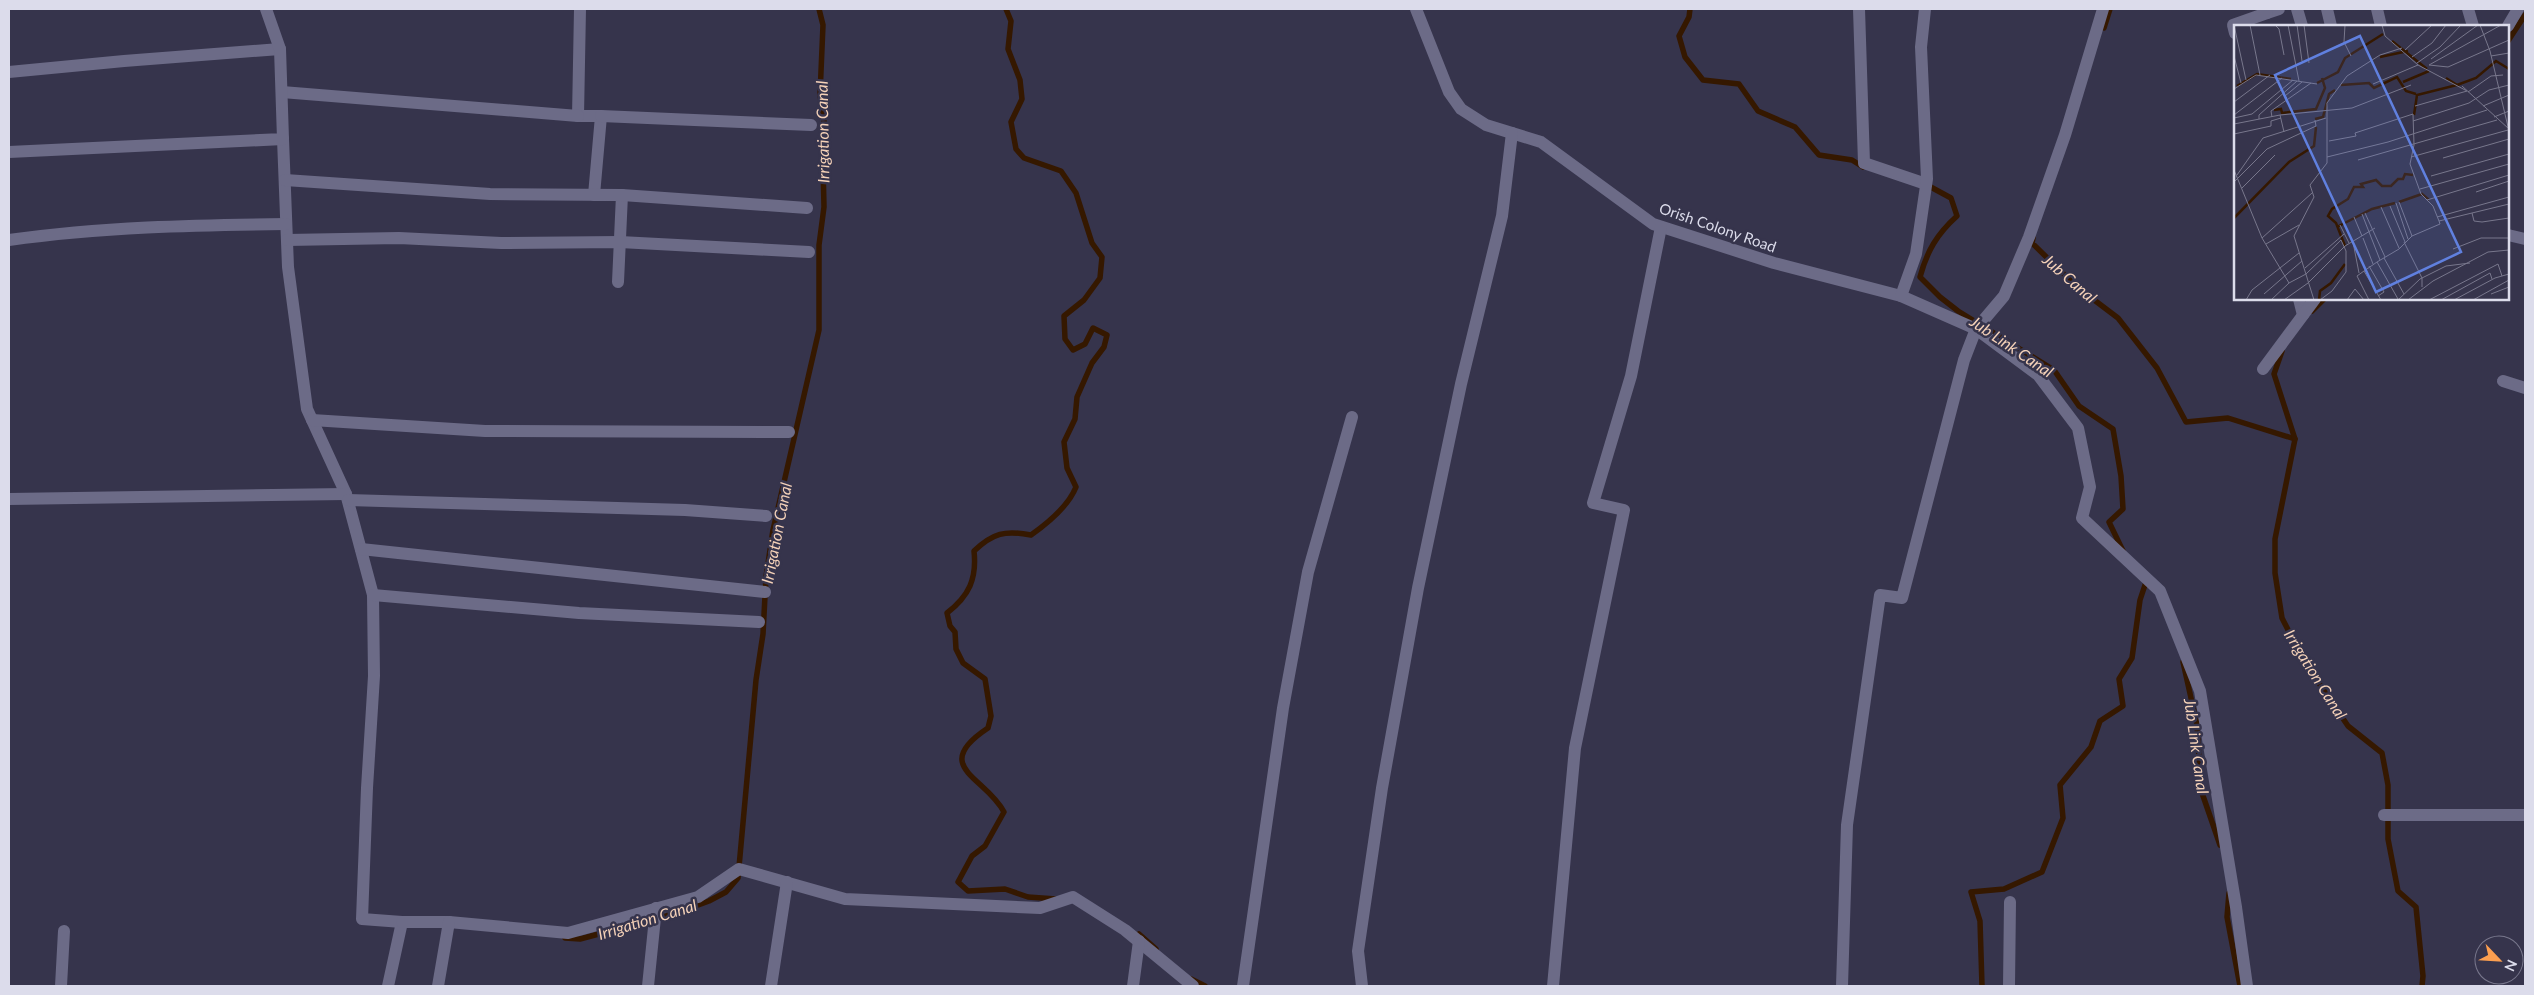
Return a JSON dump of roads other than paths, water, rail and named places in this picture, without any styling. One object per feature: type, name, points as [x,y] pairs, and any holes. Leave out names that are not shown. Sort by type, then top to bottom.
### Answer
[{"type":"street","points":[[266,9],[280,49],[288,267],[307,409],[347,497],[373,596],[374,676],[362,919],[402,922],[449,922],[568,933],[698,897],[739,869],[846,899],[1040,908],[1073,897],[1140,941],[1194,986]]},
{"type":"street","points":[[578,116],[580,9]]},
{"type":"street","name":"Orish Colony Road","points":[[1416,9],[1448,92],[1461,109],[1486,125],[1541,142],[1653,224],[1774,263],[1901,296],[1976,329],[2038,375],[2078,428],[2090,487],[2082,518],[2160,591],[2200,691],[2236,907],[2247,986]]},
{"type":"street","points":[[1859,9],[1864,163],[1926,184]]},
{"type":"street","points":[[1901,296],[1916,254],[1926,184],[1921,47],[1925,9]]},
{"type":"street","points":[[1842,986],[1847,825],[1880,595],[1902,598],[1964,360],[1976,329],[2004,296],[2029,237],[2065,135],[2103,9]]},
{"type":"street","points":[[2234,28],[2233,25],[2266,11],[2279,9]]},
{"type":"street","points":[[2297,9],[2302,25]]},
{"type":"street","points":[[2327,9],[2331,25]]},
{"type":"street","points":[[2377,9],[2382,25]]},
{"type":"street","points":[[2468,9],[2472,25]]},
{"type":"street","points":[[2509,25],[2518,9]]},
{"type":"street","points":[[9,72],[280,49]]},
{"type":"street","points":[[282,92],[578,116],[811,125]]},
{"type":"street","points":[[601,116],[594,195],[622,195]]},
{"type":"street","points":[[1362,986],[1358,951],[1382,788],[1420,578],[1461,384],[1502,216],[1512,133]]},
{"type":"street","points":[[9,152],[283,140]]},
{"type":"street","points":[[284,180],[490,194],[622,195],[808,208]]},
{"type":"street","points":[[618,282],[622,195]]},
{"type":"street","points":[[9,240],[69,232],[180,226],[286,224]]},
{"type":"street","points":[[1553,986],[1575,748],[1624,510],[1592,503],[1631,376],[1661,227]]},
{"type":"street","points":[[2509,235],[2525,239]]},
{"type":"street","points":[[287,240],[399,238],[501,243],[620,242],[809,252]]},
{"type":"street","points":[[2299,300],[2303,315]]},
{"type":"street","points":[[2263,369],[2314,300]]},
{"type":"street","points":[[2503,381],[2525,388]]},
{"type":"street","points":[[1243,986],[1262,865],[1283,708],[1306,582],[1352,417]]},
{"type":"street","points":[[312,420],[486,431],[789,432]]},
{"type":"street","points":[[9,499],[347,497],[676,509],[766,516]]},
{"type":"street","points":[[361,549],[765,592]]},
{"type":"street","points":[[373,596],[579,613],[760,622]]},
{"type":"street","points":[[2384,815],[2525,815]]},
{"type":"street","points":[[771,986],[787,882]]},
{"type":"street","points":[[2009,986],[2010,902]]},
{"type":"street","points":[[648,986],[656,908]]},
{"type":"street","points":[[388,986],[402,922]]},
{"type":"street","points":[[438,986],[449,922]]},
{"type":"street","points":[[61,986],[64,931]]},
{"type":"street","points":[[1132,986],[1140,941]]},
{"type":"waterway","name":"Irrigation Canal","points":[[565,938],[580,939],[674,914],[709,901],[726,892],[738,878],[756,680],[763,634],[766,577],[773,530],[819,330],[819,245],[824,207],[823,165],[825,128],[820,95],[823,25],[819,9]]},
{"type":"waterway","name":"Irrigation Canal","points":[[1006,9],[1011,21],[1008,49],[1020,80],[1022,99],[1011,122],[1016,149],[1024,158],[1061,171],[1076,193],[1092,243],[1102,257],[1100,278],[1084,300],[1064,316],[1065,339],[1073,350],[1085,344],[1093,328],[1107,335],[1104,347],[1092,363],[1077,397],[1075,419],[1064,442],[1067,468],[1076,487],[1068,501],[1057,514],[1031,535],[1000,534],[987,540],[974,551],[974,570],[970,586],[961,600],[947,613],[950,626],[955,632],[956,649],[963,663],[985,679],[991,716],[988,728],[971,741],[963,753],[962,762],[967,772],[996,800],[1004,812],[985,846],[972,856],[958,882],[968,891],[1005,889],[1028,897],[1056,899]]},
{"type":"waterway","name":"Jub Link Canal","points":[[1690,9],[1689,17],[1679,36],[1685,57],[1703,80],[1739,84],[1758,111],[1795,127],[1819,155],[1852,160],[1863,167]]},
{"type":"waterway","name":"Jub Canal","points":[[2104,28],[2110,9]]},
{"type":"waterway","name":"Irrigation Canal","points":[[2509,39],[2525,15]]},
{"type":"waterway","name":"Jub Link Canal","points":[[1927,185],[1951,198],[1957,216],[1934,243],[1920,277],[1940,297],[1958,311],[2054,370],[2079,406],[2113,429],[2121,476],[2123,509],[2109,522],[2123,551]]},
{"type":"waterway","name":"Jub Canal","points":[[2033,238],[2032,243],[2077,287],[2118,318],[2157,368],[2186,422],[2228,418],[2295,439]]},
{"type":"waterway","name":"Irrigation Canal","points":[[2312,311],[2323,300]]},
{"type":"waterway","name":"Irrigation Canal","points":[[2282,351],[2274,374],[2295,439],[2275,539],[2275,573],[2282,618],[2304,661],[2348,726],[2382,753],[2388,785],[2388,839],[2398,891],[2416,907],[2423,976],[2422,986]]},
{"type":"waterway","name":"Jub Link Canal","points":[[1982,986],[1980,921],[1971,892],[2004,889],[2042,872],[2063,818],[2060,785],[2091,747],[2100,721],[2123,706],[2119,679],[2132,658],[2140,600],[2147,579]]},
{"type":"waterway","name":"Jub Link Canal","points":[[2183,662],[2197,725],[2201,790],[2220,845]]},
{"type":"waterway","name":"Jub Link Canal","points":[[2229,893],[2227,917],[2240,986]]},
{"type":"waterway","name":"Irrigation Canal","points":[[1139,934],[1156,949]]},
{"type":"waterway","name":"Irrigation Canal","points":[[1191,979],[1205,986]]}]
